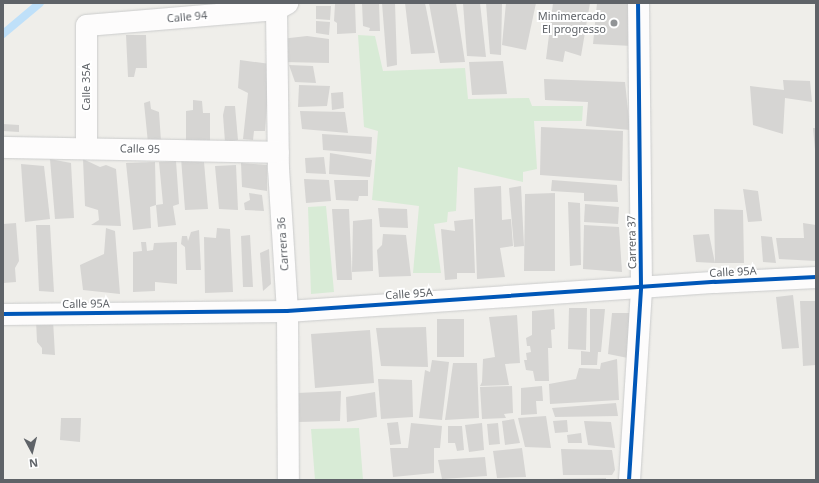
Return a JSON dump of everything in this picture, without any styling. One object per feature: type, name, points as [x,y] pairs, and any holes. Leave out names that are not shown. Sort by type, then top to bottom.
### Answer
[{"type":"street","name":"Carrera 37","points":[[629,480],[641,287],[638,3]]},
{"type":"street","name":"Calle 94","points":[[86,25],[282,6]]},
{"type":"street","name":"Carrera 36","points":[[282,6],[278,152],[287,311],[288,480]]},
{"type":"street","name":"Calle 35A","points":[[86,25],[86,148]]},
{"type":"street","name":"Calle 95","points":[[3,147],[278,152]]},
{"type":"street","name":"Calle 95A","points":[[3,314],[287,311],[641,287],[816,277]]},
{"type":"green space","points":[[358,35],[375,36],[383,71],[465,68],[468,99],[529,98],[532,106],[583,106],[582,121],[534,121],[537,169],[523,172],[523,182],[458,167],[456,211],[448,212],[447,222],[434,224],[441,273],[413,273],[419,206],[372,200],[378,131],[364,127]]},
{"type":"green space","points":[[326,206],[334,292],[311,294],[308,207]]},
{"type":"green space","points":[[359,428],[363,480],[315,480],[311,429]]},
{"type":"building","points":[[355,3],[356,33],[337,34],[337,23],[334,21],[335,4]]},
{"type":"building","points":[[362,3],[379,3],[380,31],[369,31],[370,28],[363,26]]},
{"type":"building","points":[[382,3],[395,3],[397,65],[387,67]]},
{"type":"building","points":[[405,3],[425,3],[435,53],[411,54]]},
{"type":"building","points":[[429,3],[456,3],[465,62],[440,63]]},
{"type":"building","points":[[463,3],[480,3],[486,57],[467,56]]},
{"type":"building","points":[[486,3],[502,3],[501,55],[490,54]]},
{"type":"building","points":[[506,3],[536,3],[526,50],[502,45]]},
{"type":"building","points":[[553,3],[590,3],[581,56],[565,51],[563,62],[546,59]]},
{"type":"building","name":"Minimercado El progresso","points":[[597,3],[634,3],[632,46],[593,44]]},
{"type":"building","points":[[316,6],[331,6],[330,20],[316,19]]},
{"type":"building","points":[[316,21],[330,22],[329,35],[316,33]]},
{"type":"building","points":[[126,35],[146,35],[147,68],[136,68],[134,77],[128,77]]},
{"type":"building","points":[[307,36],[329,39],[329,63],[283,62],[281,39]]},
{"type":"building","points":[[240,60],[270,64],[265,131],[254,131],[253,140],[243,139],[248,93],[238,88]]},
{"type":"building","points":[[503,61],[507,94],[472,95],[469,62]]},
{"type":"building","points":[[289,65],[313,66],[316,83],[295,82]]},
{"type":"building","points":[[544,79],[625,82],[630,130],[586,126],[588,102],[545,100]]},
{"type":"building","points":[[783,80],[810,81],[812,102],[785,98],[783,134],[753,125],[750,86],[784,90]]},
{"type":"building","points":[[299,85],[330,86],[327,106],[298,107]]},
{"type":"building","points":[[343,92],[344,108],[332,110],[331,93]]},
{"type":"building","points":[[193,100],[202,101],[203,113],[210,113],[210,143],[186,142],[186,111],[193,110]]},
{"type":"building","points":[[150,101],[151,109],[159,112],[161,141],[148,143],[144,103]]},
{"type":"building","points":[[225,106],[235,106],[238,140],[225,142],[223,115]]},
{"type":"building","points":[[300,111],[345,112],[348,133],[302,129]]},
{"type":"building","points":[[3,124],[19,125],[19,132],[3,131]]},
{"type":"building","points":[[541,127],[623,131],[622,181],[540,175]]},
{"type":"building","points":[[813,128],[816,128],[816,150],[815,150]]},
{"type":"building","points":[[322,134],[372,137],[371,154],[323,150]]},
{"type":"building","points":[[330,153],[372,160],[370,177],[329,174]]},
{"type":"building","points":[[324,157],[326,174],[306,173],[305,158]]},
{"type":"building","points":[[181,158],[204,162],[208,209],[185,210]]},
{"type":"building","points":[[50,159],[71,163],[74,218],[55,219]]},
{"type":"building","points":[[83,159],[100,167],[106,165],[116,169],[121,226],[91,225],[99,220],[98,210],[85,206]]},
{"type":"building","points":[[176,161],[179,204],[173,206],[176,225],[158,227],[156,205],[163,204],[159,162]]},
{"type":"building","points":[[155,162],[156,205],[150,207],[151,228],[133,230],[126,163]]},
{"type":"building","points":[[241,163],[267,165],[267,191],[242,187]]},
{"type":"building","points":[[21,164],[44,166],[50,219],[25,222]]},
{"type":"building","points":[[236,165],[238,210],[219,209],[215,166]]},
{"type":"building","points":[[304,179],[329,180],[331,201],[306,203]]},
{"type":"building","points":[[334,180],[368,180],[368,196],[359,196],[358,201],[336,200]]},
{"type":"building","points":[[552,180],[617,185],[618,202],[584,201],[584,193],[551,191]]},
{"type":"building","points":[[501,186],[502,220],[511,219],[513,246],[500,248],[505,277],[477,279],[474,188]]},
{"type":"building","points":[[521,186],[524,246],[514,247],[509,188]]},
{"type":"building","points":[[743,189],[758,191],[762,221],[748,222]]},
{"type":"building","points":[[249,193],[262,195],[264,211],[245,210],[244,203],[250,200]]},
{"type":"building","points":[[555,193],[555,271],[524,271],[525,194]]},
{"type":"building","points":[[568,202],[580,203],[581,265],[570,266]]},
{"type":"building","points":[[585,204],[619,207],[618,224],[584,222]]},
{"type":"building","points":[[378,208],[407,209],[408,228],[380,227]]},
{"type":"building","points":[[332,209],[349,209],[352,280],[337,280]]},
{"type":"building","points":[[714,209],[743,210],[744,263],[715,263]]},
{"type":"building","points":[[372,219],[373,271],[352,272],[353,221]]},
{"type":"building","points":[[473,219],[475,273],[457,273],[457,279],[445,280],[441,229],[455,231],[454,221]]},
{"type":"building","points":[[16,223],[19,261],[15,268],[16,282],[3,283],[3,224]]},
{"type":"building","points":[[803,223],[816,225],[816,261],[779,259],[776,238],[804,238]]},
{"type":"building","points":[[36,225],[50,225],[54,292],[39,291]]},
{"type":"building","points":[[584,225],[619,227],[622,272],[583,269]]},
{"type":"building","points":[[106,228],[115,231],[120,294],[83,290],[80,265],[104,254]]},
{"type":"building","points":[[217,228],[230,229],[233,292],[205,293],[204,237],[216,238]]},
{"type":"building","points":[[199,230],[201,270],[186,270],[185,247],[181,244],[182,236],[187,236],[188,241],[191,232]]},
{"type":"building","points":[[383,234],[406,235],[411,276],[379,277],[377,250],[382,245]]},
{"type":"building","points":[[709,234],[715,263],[696,262],[693,235]]},
{"type":"building","points":[[250,235],[253,287],[243,287],[241,236]]},
{"type":"building","points":[[761,236],[772,237],[776,263],[763,262]]},
{"type":"building","points":[[141,242],[146,242],[147,251],[153,250],[154,243],[177,242],[177,284],[155,282],[155,291],[133,292],[133,252],[142,251]]},
{"type":"building","points":[[269,249],[271,284],[263,291],[260,253]]},
{"type":"building","points":[[793,295],[799,348],[782,349],[776,297]]},
{"type":"building","points":[[800,301],[816,301],[816,365],[803,366]]},
{"type":"building","points":[[569,308],[587,308],[586,350],[568,349]]},
{"type":"building","points":[[554,309],[555,329],[551,330],[552,348],[548,348],[549,381],[535,381],[533,371],[526,370],[524,360],[527,360],[526,353],[531,352],[530,346],[527,346],[526,338],[532,335],[532,311]]},
{"type":"building","points":[[590,309],[605,309],[601,352],[598,352],[597,365],[581,365],[581,351],[590,352]]},
{"type":"building","points":[[612,313],[629,313],[633,359],[608,354]]},
{"type":"building","points":[[517,315],[520,363],[505,364],[509,385],[480,386],[482,382],[483,359],[495,357],[489,317]]},
{"type":"building","points":[[437,319],[464,319],[464,357],[437,357]]},
{"type":"building","points":[[36,320],[53,320],[55,355],[42,354],[42,348],[37,342]]},
{"type":"building","points":[[426,327],[428,367],[381,366],[376,328]]},
{"type":"building","points":[[370,330],[374,383],[315,388],[311,334]]},
{"type":"building","points":[[617,359],[619,400],[550,404],[549,384],[576,379],[579,368],[600,369],[601,363]]},
{"type":"building","points":[[432,360],[449,362],[442,420],[419,418],[425,370],[430,372]]},
{"type":"building","points":[[453,363],[477,363],[479,418],[445,420]]},
{"type":"building","points":[[378,379],[412,380],[413,417],[381,419]]},
{"type":"building","points":[[512,386],[513,413],[504,414],[506,418],[482,419],[480,387]]},
{"type":"building","points":[[542,386],[543,401],[536,401],[537,414],[521,415],[521,388]]},
{"type":"building","points":[[341,391],[340,421],[298,422],[297,393]]},
{"type":"building","points":[[375,392],[377,417],[347,422],[346,397]]},
{"type":"building","points":[[616,403],[618,416],[555,417],[552,408]]},
{"type":"building","points":[[546,416],[551,448],[525,447],[518,418]]},
{"type":"building","points":[[61,418],[81,418],[80,442],[60,440]]},
{"type":"building","points":[[514,419],[520,443],[505,445],[502,421]]},
{"type":"building","points":[[567,420],[568,432],[555,433],[553,421]]},
{"type":"building","points":[[584,421],[611,422],[615,448],[588,445]]},
{"type":"building","points":[[398,422],[401,444],[390,445],[387,423]]},
{"type":"building","points":[[411,423],[442,426],[440,448],[434,448],[434,473],[393,477],[390,448],[408,448]]},
{"type":"building","points":[[482,423],[484,450],[469,452],[465,425]]},
{"type":"building","points":[[498,423],[500,444],[489,445],[487,424]]},
{"type":"building","points":[[448,426],[462,426],[464,450],[457,451],[455,443],[448,443]]},
{"type":"building","points":[[581,433],[582,443],[568,443],[567,435]]},
{"type":"building","points":[[522,448],[526,477],[497,478],[493,451]]},
{"type":"building","points":[[561,449],[612,450],[615,470],[612,475],[563,475]]},
{"type":"building","points":[[485,457],[487,476],[442,479],[438,460]]},
{"type":"building","points":[[606,478],[606,480],[549,479]]},
{"type":"waterway","points":[[3,34],[40,3]]},
{"type":"cycle path","points":[[629,480],[641,287],[638,3]]},
{"type":"cycle path","points":[[3,314],[287,311],[715,282],[816,277]]},
{"type":"place","name":"Minimercado El progresso","points":[[614,23]]}]
